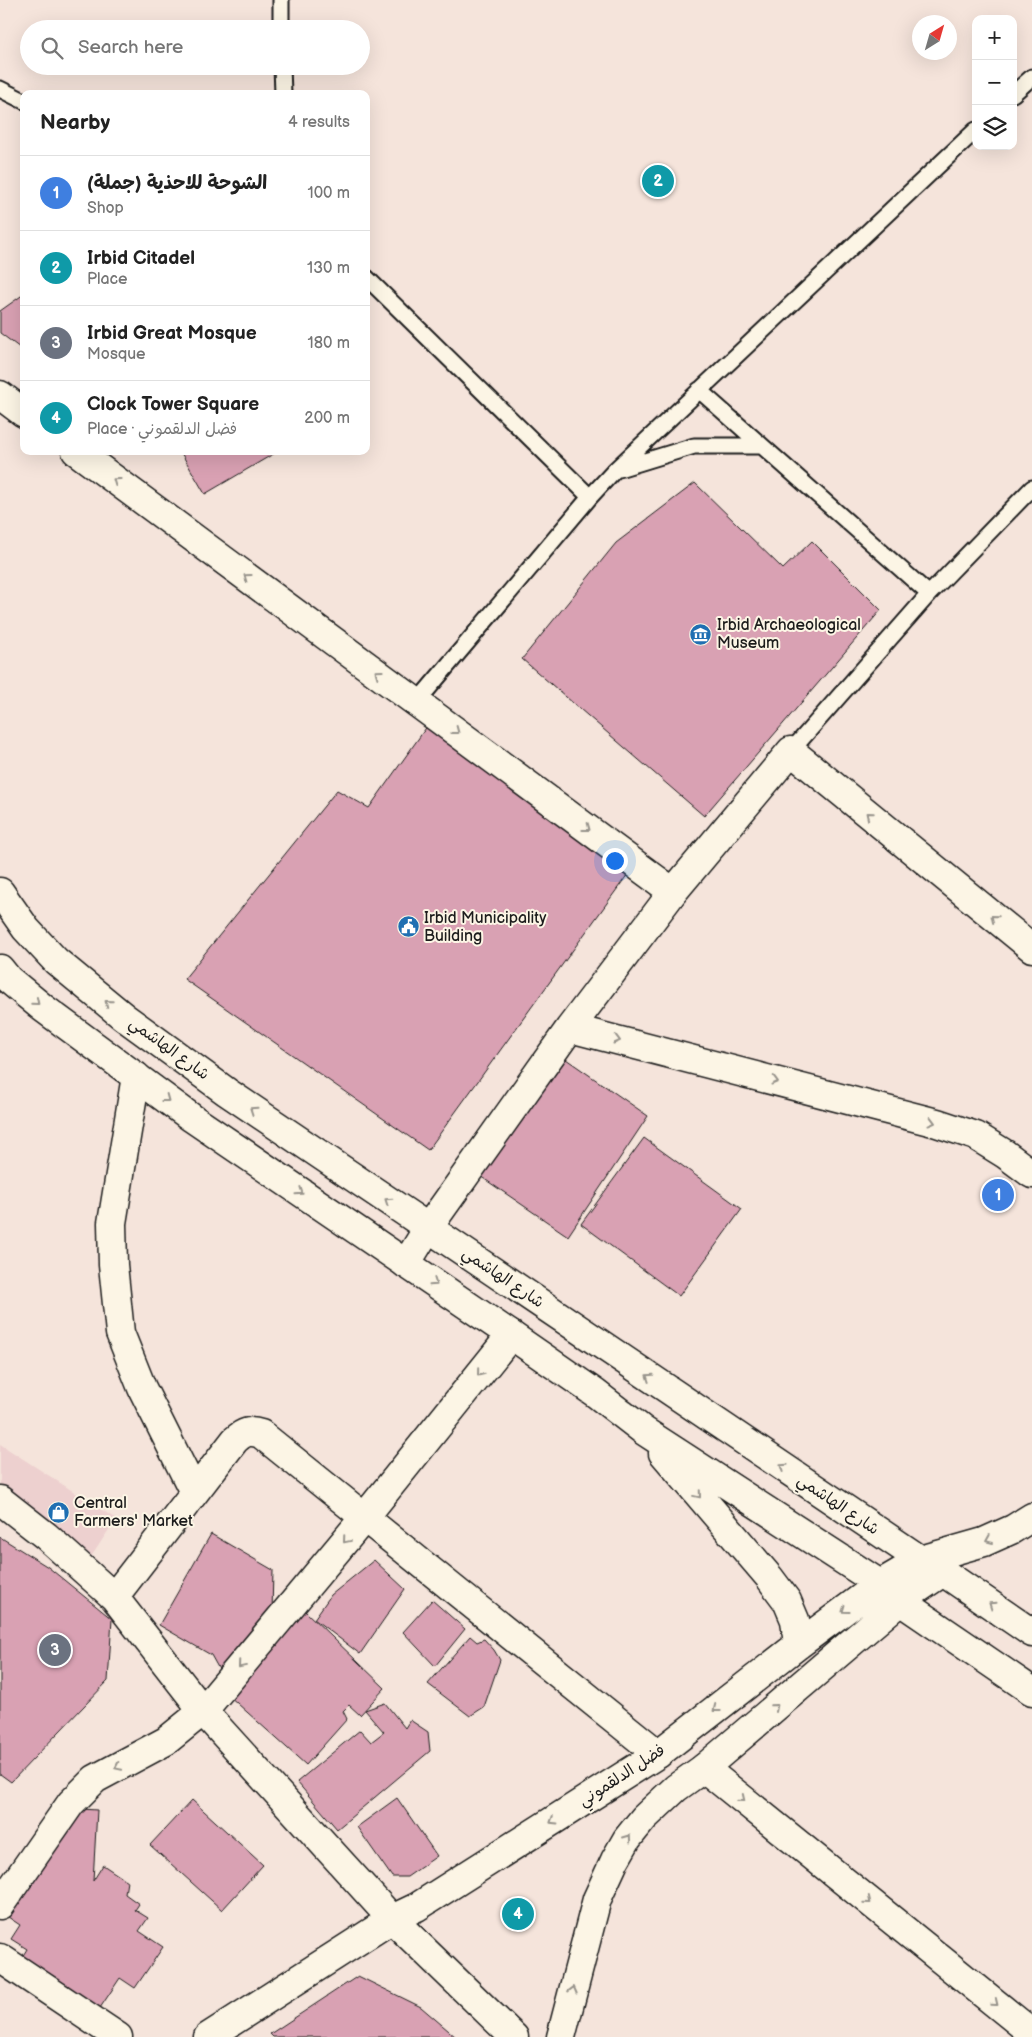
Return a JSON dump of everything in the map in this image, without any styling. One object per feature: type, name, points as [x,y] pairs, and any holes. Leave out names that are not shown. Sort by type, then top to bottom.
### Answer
[{"type":"street","points":[[0,395],[20,410]]},
{"type":"street","points":[[81,455],[673,892]]},
{"type":"street","points":[[406,1264],[428,1228],[570,1028],[673,892],[790,751],[1032,948]]},
{"type":"street","name":"شارع الهاشمي","points":[[0,892],[26,929],[56,961],[124,1016],[227,1092],[1032,1633]]},
{"type":"street","points":[[3,977],[192,1118],[595,1393],[644,1431],[890,1592],[1032,1691]]},
{"type":"street","points":[[570,1028],[937,1123],[976,1136],[1032,1174]]},
{"type":"street","points":[[136,1076],[112,1224],[113,1265],[120,1333],[142,1388],[194,1492]]},
{"type":"street","points":[[1,1901],[71,1803],[95,1779],[166,1741],[203,1711],[364,1518],[511,1335]]},
{"type":"street","points":[[114,1597],[234,1440],[242,1433],[252,1431],[261,1434],[658,1754]]},
{"type":"street","points":[[644,1431],[769,1577],[787,1601],[795,1620],[798,1645]]},
{"type":"street","points":[[0,1500],[46,1536],[114,1597],[203,1711],[392,1919],[514,2037]]},
{"type":"street","points":[[561,2037],[597,1899],[627,1839],[644,1818],[676,1788],[704,1768],[890,1592],[932,1566],[1013,1529],[1032,1517]]},
{"type":"street","name":"فضل الدلقموني","points":[[208,2037],[392,1919],[417,1907],[658,1754],[798,1645],[890,1592]]},
{"type":"street","points":[[704,1768],[1032,2033]]},
{"type":"street","points":[[0,1958],[118,2037]]},
{"type":"lane","points":[[280,0],[281,20]]},
{"type":"lane","points":[[282,75],[283,90]]},
{"type":"lane","points":[[1017,90],[1032,77]]},
{"type":"lane","points":[[0,88],[20,99]]},
{"type":"lane","points":[[417,702],[590,496],[615,470],[972,134]]},
{"type":"lane","points":[[370,281],[590,496]]},
{"type":"lane","points":[[699,390],[929,594]]},
{"type":"lane","points":[[615,470],[694,446],[761,446]]},
{"type":"lane","points":[[790,751],[929,594],[1032,488]]},
{"type":"shaded area","name":"Central Farmers' Market","points":[[0,1444],[116,1519],[85,1566],[0,1505]]},
{"type":"building","points":[[20,297],[20,348],[0,333],[0,311]]},
{"type":"building","points":[[182,455],[272,455],[205,494]]},
{"type":"building","name":"Irbid Archaeological Museum","points":[[695,483],[783,569],[812,541],[881,610],[704,816],[522,659],[616,543]]},
{"type":"building","name":"Irbid Municipality Building","points":[[428,725],[628,874],[428,1150],[184,979],[337,790],[369,808]]},
{"type":"building","points":[[566,1059],[648,1116],[568,1236],[480,1176]]},
{"type":"building","points":[[644,1138],[742,1209],[679,1296],[581,1224]]},
{"type":"building","points":[[211,1534],[273,1570],[272,1613],[221,1673],[211,1655],[159,1625]]},
{"type":"building","points":[[0,1537],[48,1567],[112,1619],[108,1681],[11,1782],[0,1774]]},
{"type":"building","points":[[374,1560],[405,1589],[360,1654],[314,1619],[331,1595]]},
{"type":"building","points":[[432,1600],[465,1629],[435,1666],[403,1632]]},
{"type":"building","points":[[305,1611],[385,1688],[360,1715],[349,1705],[343,1711],[347,1719],[306,1765],[228,1695]]},
{"type":"building","points":[[470,1636],[477,1642],[484,1639],[500,1660],[484,1707],[470,1716],[428,1684]]},
{"type":"building","points":[[385,1703],[405,1728],[410,1720],[428,1732],[430,1751],[337,1829],[297,1782],[360,1730],[371,1742],[384,1732],[365,1710]]},
{"type":"building","points":[[397,1798],[437,1856],[407,1877],[392,1877],[357,1827]]},
{"type":"building","points":[[192,1800],[263,1865],[222,1910],[150,1845]]},
{"type":"building","points":[[81,1809],[97,1810],[93,1881],[103,1865],[127,1881],[125,1894],[139,1904],[135,1910],[148,1918],[139,1931],[163,1947],[135,1988],[120,1978],[96,2014],[19,1962],[27,1949],[11,1939],[20,1925],[8,1917]]},
{"type":"building","points":[[358,1976],[421,2007],[456,2037],[273,2037],[270,2034]]},
{"type":"place","name":"Irbid Citadel","points":[[658,181]]},
{"type":"place","name":"Irbid Archaeological Museum","points":[[701,634]]},
{"type":"place","name":"Irbid Municipality Building","points":[[408,927]]},
{"type":"place","name":"الشوحة للاحذية (جملة)","points":[[998,1195]]},
{"type":"place","name":"Central Farmers' Market","points":[[58,1512]]},
{"type":"place","name":"Irbid Great Mosque","points":[[55,1650]]},
{"type":"place","name":"Clock Tower Square","points":[[518,1914]]}]
